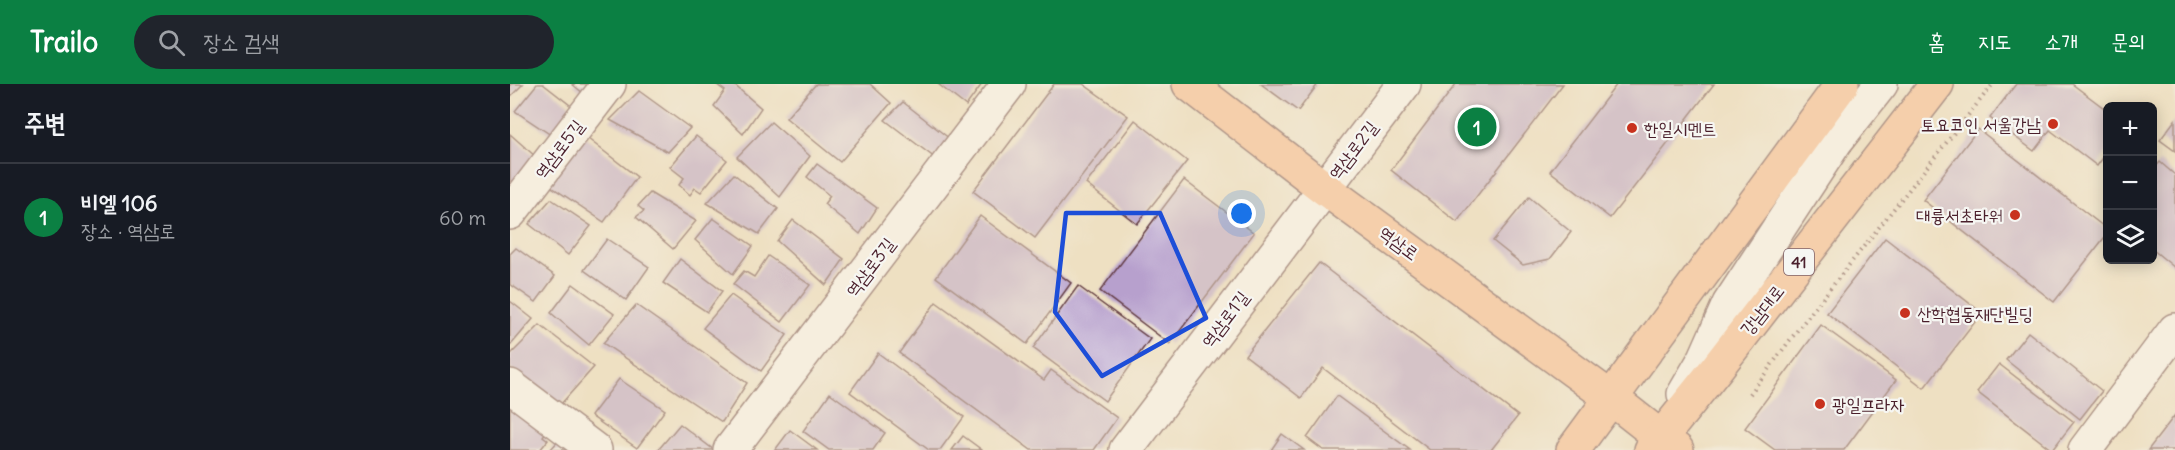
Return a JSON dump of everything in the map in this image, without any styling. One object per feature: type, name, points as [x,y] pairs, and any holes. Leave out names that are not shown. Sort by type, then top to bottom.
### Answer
[{"type":"main road","name":"역삼로","points":[[1189,84],[1324,188],[1611,398],[1663,446]]},
{"type":"main road","points":[[1574,450],[1842,84]]},
{"type":"main road","name":"강남대로","points":[[1663,446],[1724,360],[1937,84]]},
{"type":"street","name":"역삼로5길","points":[[510,213],[609,84]]},
{"type":"street","name":"역삼로3길","points":[[730,450],[1009,84]]},
{"type":"street","name":"역삼로2길","points":[[1324,188],[1404,84]]},
{"type":"street","points":[[1663,446],[1729,304],[1836,141],[1881,84]]},
{"type":"street","name":"역삼로1길","points":[[1126,450],[1324,188]]},
{"type":"street","points":[[2085,450],[2175,330]]},
{"type":"street","points":[[510,386],[595,450]]},
{"type":"path","points":[[1750,394],[1799,328],[1993,84]]},
{"type":"highlighted area","points":[[1066,213],[1160,213],[1206,318],[1102,376],[1055,312]]},
{"type":"building","points":[[510,84],[523,84],[510,97]]},
{"type":"building","points":[[537,84],[543,84],[575,109],[554,137],[515,111]]},
{"type":"building","points":[[572,84],[591,84],[583,93]]},
{"type":"building","points":[[716,84],[733,84],[761,108],[743,134],[714,106],[725,91]]},
{"type":"building","points":[[816,84],[870,84],[891,103],[840,162],[786,118]]},
{"type":"building","points":[[938,84],[982,84],[966,106]]},
{"type":"building","points":[[1054,84],[1083,84],[1128,116],[1035,238],[973,191]]},
{"type":"building","points":[[1261,84],[1318,84],[1298,111]]},
{"type":"building","points":[[1456,84],[1563,84],[1457,222],[1391,170]]},
{"type":"building","name":"한일시멘트","points":[[1617,84],[1714,84],[1610,218],[1550,171]]},
{"type":"building","name":"토요코인 서울강남","points":[[2016,84],[2072,84],[2103,107],[2103,158],[2097,166],[2050,130],[2034,151],[1990,118]]},
{"type":"building","points":[[639,91],[690,128],[668,152],[610,120]]},
{"type":"building","points":[[903,102],[950,139],[935,158],[885,120]]},
{"type":"building","points":[[1135,120],[1187,161],[1137,224],[1086,184]]},
{"type":"building","points":[[2175,120],[2175,151],[2160,140]]},
{"type":"building","points":[[771,122],[810,156],[780,197],[737,157]]},
{"type":"building","name":"대륭서초타워","points":[[1978,129],[2103,226],[2103,239],[2054,302],[1923,200]]},
{"type":"building","points":[[510,134],[536,157],[510,190]]},
{"type":"building","points":[[583,135],[637,177],[604,222],[546,183]]},
{"type":"building","points":[[696,136],[727,160],[701,192],[695,188],[690,195],[679,185],[684,178],[670,167]]},
{"type":"building","points":[[2160,162],[2175,175],[2175,268],[2157,253],[2157,165]]},
{"type":"building","points":[[817,164],[877,208],[860,234],[824,204],[830,196],[807,177]]},
{"type":"building","points":[[734,174],[778,209],[759,234],[707,203]]},
{"type":"building","points":[[1184,180],[1254,233],[1170,344],[1100,291]]},
{"type":"building","points":[[650,193],[696,221],[673,249],[636,217],[644,211],[638,206]]},
{"type":"building","points":[[1529,197],[1571,232],[1550,259],[1523,265],[1493,241]]},
{"type":"building","points":[[551,199],[591,226],[568,255],[529,224]]},
{"type":"building","points":[[980,216],[1071,283],[1027,344],[936,277]]},
{"type":"building","points":[[713,218],[753,246],[733,274],[695,240]]},
{"type":"building","points":[[793,220],[844,259],[826,285],[777,241]]},
{"type":"building","name":"산학협동재단빌딩","points":[[1885,238],[1982,313],[1924,388],[1827,313]]},
{"type":"building","points":[[607,239],[649,267],[626,300],[584,270]]},
{"type":"building","points":[[516,248],[555,276],[536,302],[510,284],[510,254]]},
{"type":"building","points":[[768,256],[810,285],[782,322],[733,284],[744,271],[754,277]]},
{"type":"building","points":[[680,259],[722,291],[707,312],[663,283]]},
{"type":"building","points":[[1319,263],[1518,416],[1491,450],[1430,450],[1323,368],[1301,398],[1245,355]]},
{"type":"building","points":[[573,284],[614,314],[589,345],[551,313]]},
{"type":"building","points":[[1078,286],[1150,339],[1105,401],[1033,348]]},
{"type":"building","points":[[731,295],[787,335],[761,371],[703,328]]},
{"type":"building","points":[[510,301],[533,319],[510,346]]},
{"type":"building","points":[[936,302],[1044,380],[1051,370],[1117,418],[1094,450],[1031,450],[899,353]]},
{"type":"building","points":[[636,305],[747,383],[722,422],[603,343]]},
{"type":"building","points":[[540,325],[594,367],[560,405],[510,368],[510,355]]},
{"type":"building","name":"광일프라자","points":[[1821,325],[1896,380],[1844,450],[1775,450],[1745,428]]},
{"type":"building","points":[[2028,332],[2102,391],[2080,419],[2006,360]]},
{"type":"building","points":[[878,353],[964,417],[940,450],[929,450],[850,392]]},
{"type":"building","points":[[1999,364],[2074,422],[2052,450],[1977,392]]},
{"type":"building","points":[[619,379],[665,410],[637,448],[591,416]]},
{"type":"building","points":[[830,393],[885,433],[873,450],[829,450],[803,431]]},
{"type":"building","points":[[1337,396],[1410,450],[1323,450],[1307,438]]},
{"type":"building","points":[[510,400],[548,429],[543,436],[548,440],[540,450],[510,450]]},
{"type":"building","points":[[2175,415],[2175,450],[2148,450]]},
{"type":"building","points":[[680,424],[714,450],[658,450]]},
{"type":"building","points":[[790,430],[817,450],[775,450]]},
{"type":"building","points":[[1282,434],[1304,450],[1271,450]]},
{"type":"building","points":[[963,436],[982,450],[952,450]]},
{"type":"building","points":[[562,437],[579,450],[550,450]]},
{"type":"place","name":"토요코인 서울강남","points":[[2053,124]]},
{"type":"place","name":"비엘 106","points":[[1477,127]]},
{"type":"place","name":"한일시멘트","points":[[1632,128]]},
{"type":"place","name":"대륭서초타워","points":[[2015,215]]},
{"type":"place","name":"산학협동재단빌딩","points":[[1905,313]]},
{"type":"place","name":"광일프라자","points":[[1820,404]]}]
